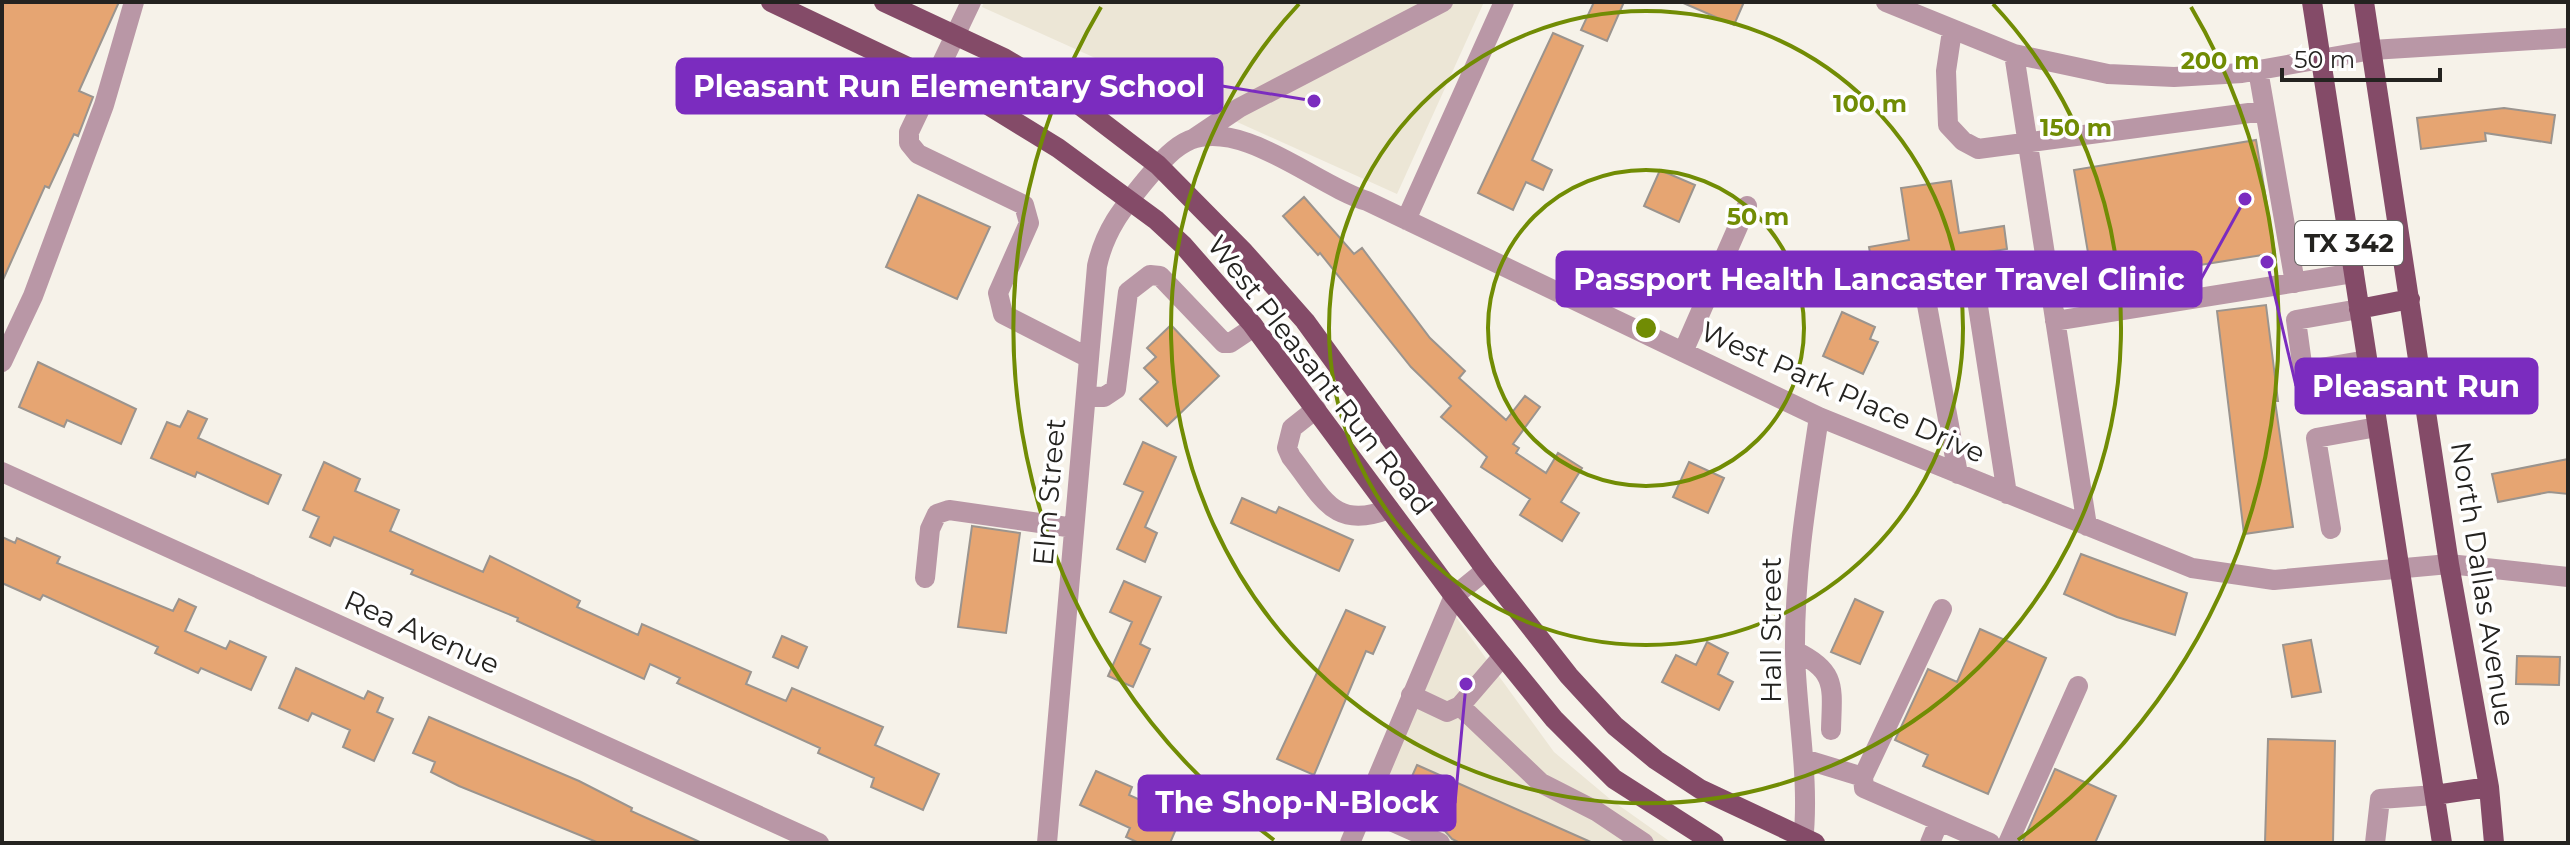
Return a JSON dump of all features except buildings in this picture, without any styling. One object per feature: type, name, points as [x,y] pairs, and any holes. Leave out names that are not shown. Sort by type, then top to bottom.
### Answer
[{"type":"main road","name":"West Pleasant Run Road","points":[[771,2],[936,80],[1044,139],[1130,199],[1183,245],[1254,327],[1454,596],[1554,719],[1614,779],[1714,843]]},
{"type":"main road","name":"West Pleasant Run Road","points":[[884,2],[909,7],[1069,97],[1158,165],[1244,252],[1305,321],[1486,570],[1569,676],[1615,726],[1656,760],[1700,789],[1807,841]]},
{"type":"main road","name":"TX 342","points":[[2312,2],[2442,843]]},
{"type":"main road","name":"North Dallas Avenue","points":[[2364,2],[2449,564],[2489,787],[2494,843]]},
{"type":"main road","points":[[2359,309],[2410,299]]},
{"type":"main road","points":[[2435,795],[2489,787]]},
{"type":"street","points":[[2,362],[33,296],[104,105],[134,2]]},
{"type":"street","points":[[971,2],[909,132],[909,143],[918,154],[1024,205],[1029,214],[1029,223],[998,293],[1003,314],[1089,358]]},
{"type":"street","points":[[1158,165],[1239,108],[1443,2]]},
{"type":"street","points":[[1406,220],[1504,2]]},
{"type":"street","points":[[1886,2],[2014,54],[2108,74],[2174,77],[2258,70],[2372,50],[2568,38]]},
{"type":"street","points":[[1952,31],[1946,71],[1948,125],[1963,141],[1978,149],[2264,111]]},
{"type":"street","points":[[2014,54],[2087,526]]},
{"type":"street","points":[[2258,70],[2295,283]]},
{"type":"street","name":"West Park Place Drive","points":[[1193,139],[1231,138],[1261,148],[1348,195],[1819,417],[2192,568],[2274,580],[2449,564],[2568,577]]},
{"type":"street","name":"Elm Street","points":[[1047,843],[1101,246],[1109,226],[1158,165]]},
{"type":"street","points":[[1683,352],[1747,206]]},
{"type":"street","points":[[2055,321],[2354,273]]},
{"type":"street","points":[[1973,274],[2007,494]]},
{"type":"street","points":[[1095,290],[1128,292],[1150,275],[1160,276],[1224,343],[1230,343],[1254,327]]},
{"type":"street","points":[[1086,396],[1104,397],[1116,389],[1128,292]]},
{"type":"street","points":[[1925,294],[1958,474]]},
{"type":"street","points":[[2359,309],[2296,320],[2303,371],[2367,360]]},
{"type":"street","points":[[1316,409],[1292,428],[1287,448],[1291,457],[1329,505],[1346,515],[1363,519],[1389,509]]},
{"type":"street","name":"Hall Street","points":[[1807,841],[1808,789],[1797,705],[1795,651],[1798,553],[1819,417]]},
{"type":"street","points":[[2331,529],[2316,438],[2377,427]]},
{"type":"street","name":"Rea Avenue","points":[[2,472],[819,843]]},
{"type":"street","points":[[925,578],[930,529],[937,514],[949,510],[1074,528]]},
{"type":"street","points":[[1350,843],[1454,596],[1486,570]]},
{"type":"street","points":[[1942,609],[1863,777],[1864,788],[1990,843]]},
{"type":"street","points":[[1795,651],[1819,662],[1832,686],[1831,730]]},
{"type":"street","points":[[1411,695],[1447,712],[1460,706],[1503,656]]},
{"type":"street","points":[[2008,843],[2078,686]]},
{"type":"street","points":[[1797,705],[1832,702]]},
{"type":"street","points":[[1460,706],[1541,783],[1596,811],[1644,843]]},
{"type":"street","points":[[1804,759],[1863,777]]},
{"type":"street","points":[[2375,843],[2380,799],[2435,795]]},
{"type":"street","points":[[1364,809],[1440,843]]},
{"type":"street","points":[[1930,843],[1939,821]]},
{"type":"shaded area","points":[[984,2],[1484,2],[1397,194],[982,7]]},
{"type":"shaded area","points":[[1456,617],[1554,752],[1610,799],[1672,843],[1418,843],[1368,821]]},
{"type":"place","name":"Pleasant Run Elementary School","points":[[1314,101]]},
{"type":"place","name":"Passport Health Lancaster Travel Clinic","points":[[2245,199]]},
{"type":"place","name":"Pleasant Run","points":[[2267,262]]},
{"type":"place","name":"The Shop-N-Block","points":[[1466,684]]}]
